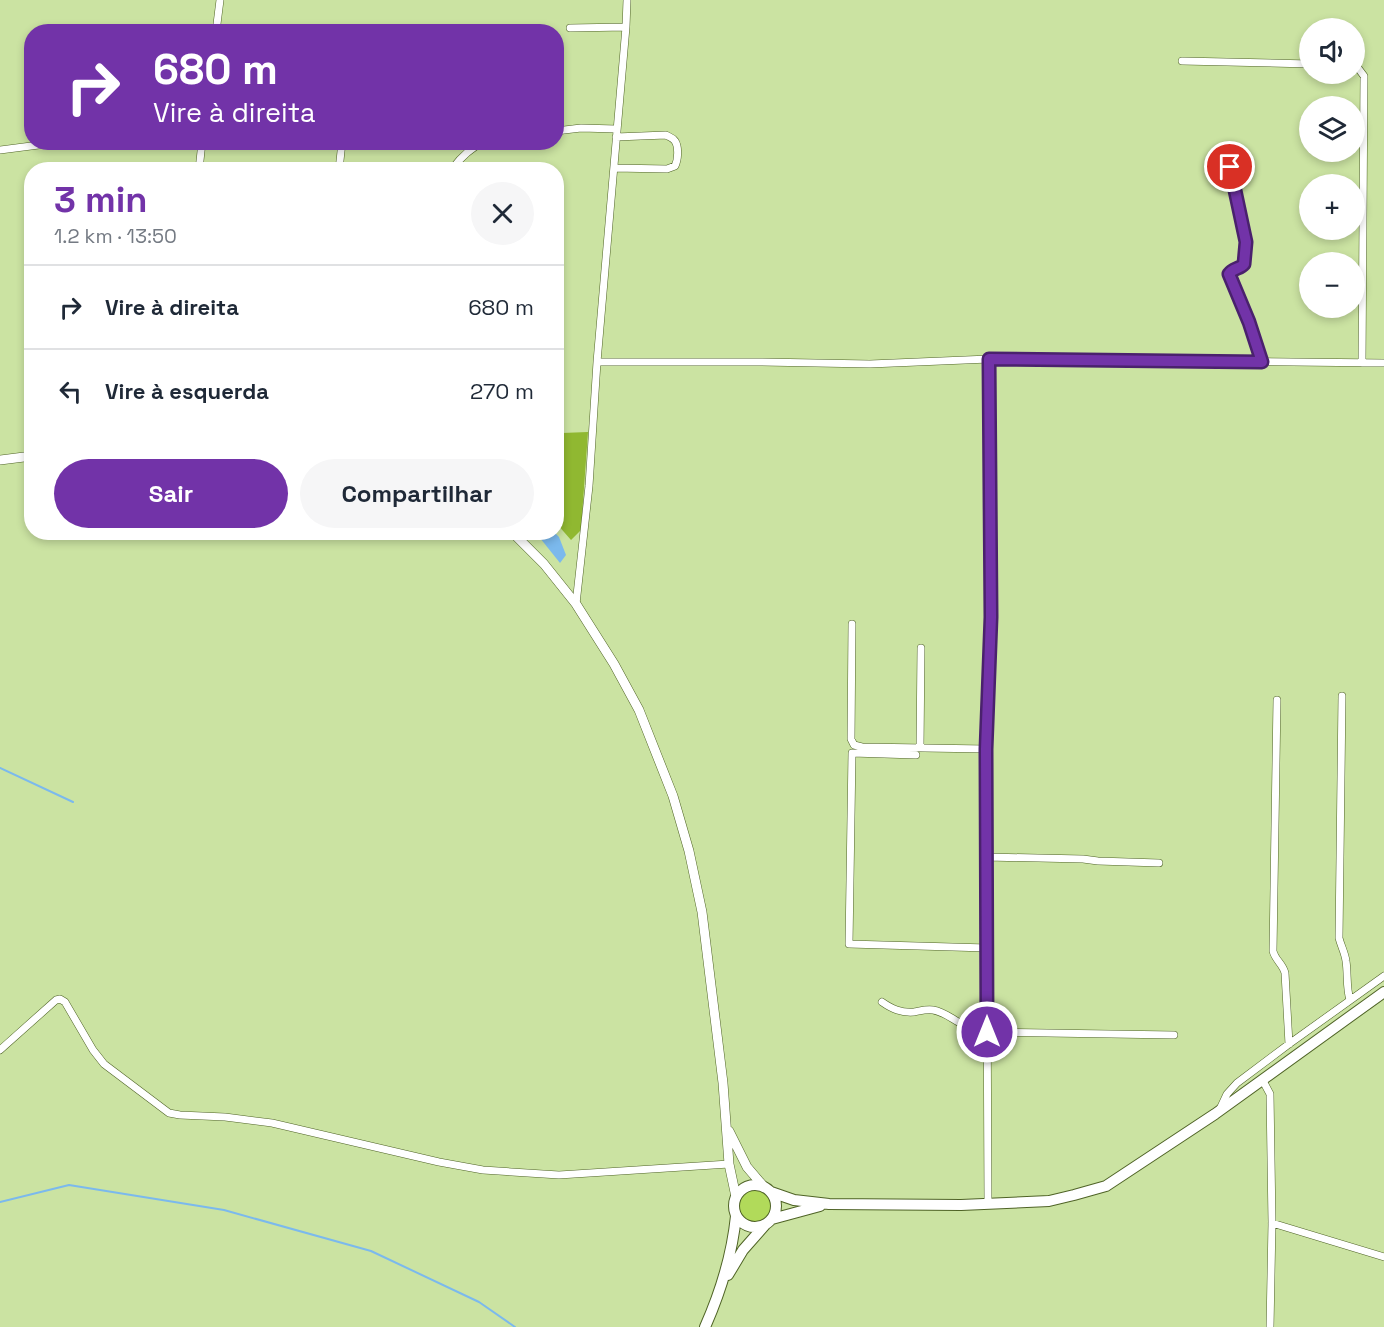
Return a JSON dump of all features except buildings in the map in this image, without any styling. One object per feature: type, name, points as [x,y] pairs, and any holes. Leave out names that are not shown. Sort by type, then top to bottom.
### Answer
[{"type":"main road","points":[[723,1283],[734,1234],[736,1216],[734,1203],[736,1197],[746,1188],[759,1186],[794,1200],[829,1204],[988,1204],[1049,1201],[1074,1196],[1106,1186],[1219,1112],[1384,992]]},
{"type":"main road","points":[[705,1327],[723,1283],[743,1250],[775,1213],[775,1199],[768,1190]]},
{"type":"main road","points":[[736,1216],[746,1226],[760,1227],[801,1210],[829,1204]]},
{"type":"street","points":[[217,24],[220,0]]},
{"type":"street","points":[[576,604],[589,486],[627,0]]},
{"type":"street","points":[[570,28],[626,27]]},
{"type":"street","points":[[1182,61],[1299,64]]},
{"type":"street","points":[[1362,363],[1364,84]]},
{"type":"street","points":[[564,130],[581,128],[616,133],[666,135],[676,142],[678,160],[675,166],[667,169],[614,168]]},
{"type":"street","points":[[0,150],[24,147]]},
{"type":"street","points":[[458,162],[470,150]]},
{"type":"street","points":[[1230,167],[1246,242],[1244,264],[1229,274],[1249,322],[1262,362]]},
{"type":"street","points":[[597,362],[870,364],[989,359],[1384,363]]},
{"type":"street","points":[[988,1204],[986,749],[991,617],[989,359]]},
{"type":"street","points":[[0,460],[24,457]]},
{"type":"street","points":[[520,540],[544,564],[576,604],[614,664],[639,710],[676,807],[689,850],[702,912],[723,1083],[729,1164],[736,1197]]},
{"type":"street","points":[[852,624],[850,734],[854,745],[986,749]]},
{"type":"street","points":[[920,748],[921,648]]},
{"type":"street","points":[[1342,696],[1339,938],[1346,958],[1350,1000]]},
{"type":"street","points":[[1277,700],[1274,951],[1285,973],[1289,1044]]},
{"type":"street","points":[[915,755],[852,753],[849,944],[987,948]]},
{"type":"street","points":[[987,856],[1159,863]]},
{"type":"street","points":[[1219,1112],[1227,1094],[1238,1083],[1384,976]]},
{"type":"street","points":[[0,1050],[56,1000],[60,999],[65,1002],[93,1050],[104,1064],[169,1113],[272,1123],[483,1170],[559,1174],[729,1164]]},
{"type":"street","points":[[882,1002],[900,1011],[933,1010],[987,1032],[1174,1035]]},
{"type":"street","points":[[1262,1079],[1269,1094],[1272,1223],[1270,1327]]},
{"type":"street","points":[[727,1126],[747,1167],[768,1190]]},
{"type":"street","points":[[729,1164],[734,1157],[742,1159]]},
{"type":"street","points":[[1272,1223],[1384,1257]]},
{"type":"green space","points":[[588,432],[581,530],[571,540],[564,532],[564,433]]},
{"type":"green space","points":[[755,1189],[767,1194],[772,1206],[767,1218],[755,1223],[743,1218],[738,1206],[743,1194]]},
{"type":"water","points":[[542,540],[560,540],[566,555],[560,563]]},
{"type":"waterway","points":[[0,768],[73,802]]},
{"type":"waterway","points":[[0,1202],[69,1185],[224,1210],[371,1251],[479,1302],[515,1327]]},
{"type":"route","points":[[987,1032],[986,749],[991,617],[989,359],[1262,362],[1249,322],[1229,274],[1244,264],[1246,242],[1230,167]]}]
